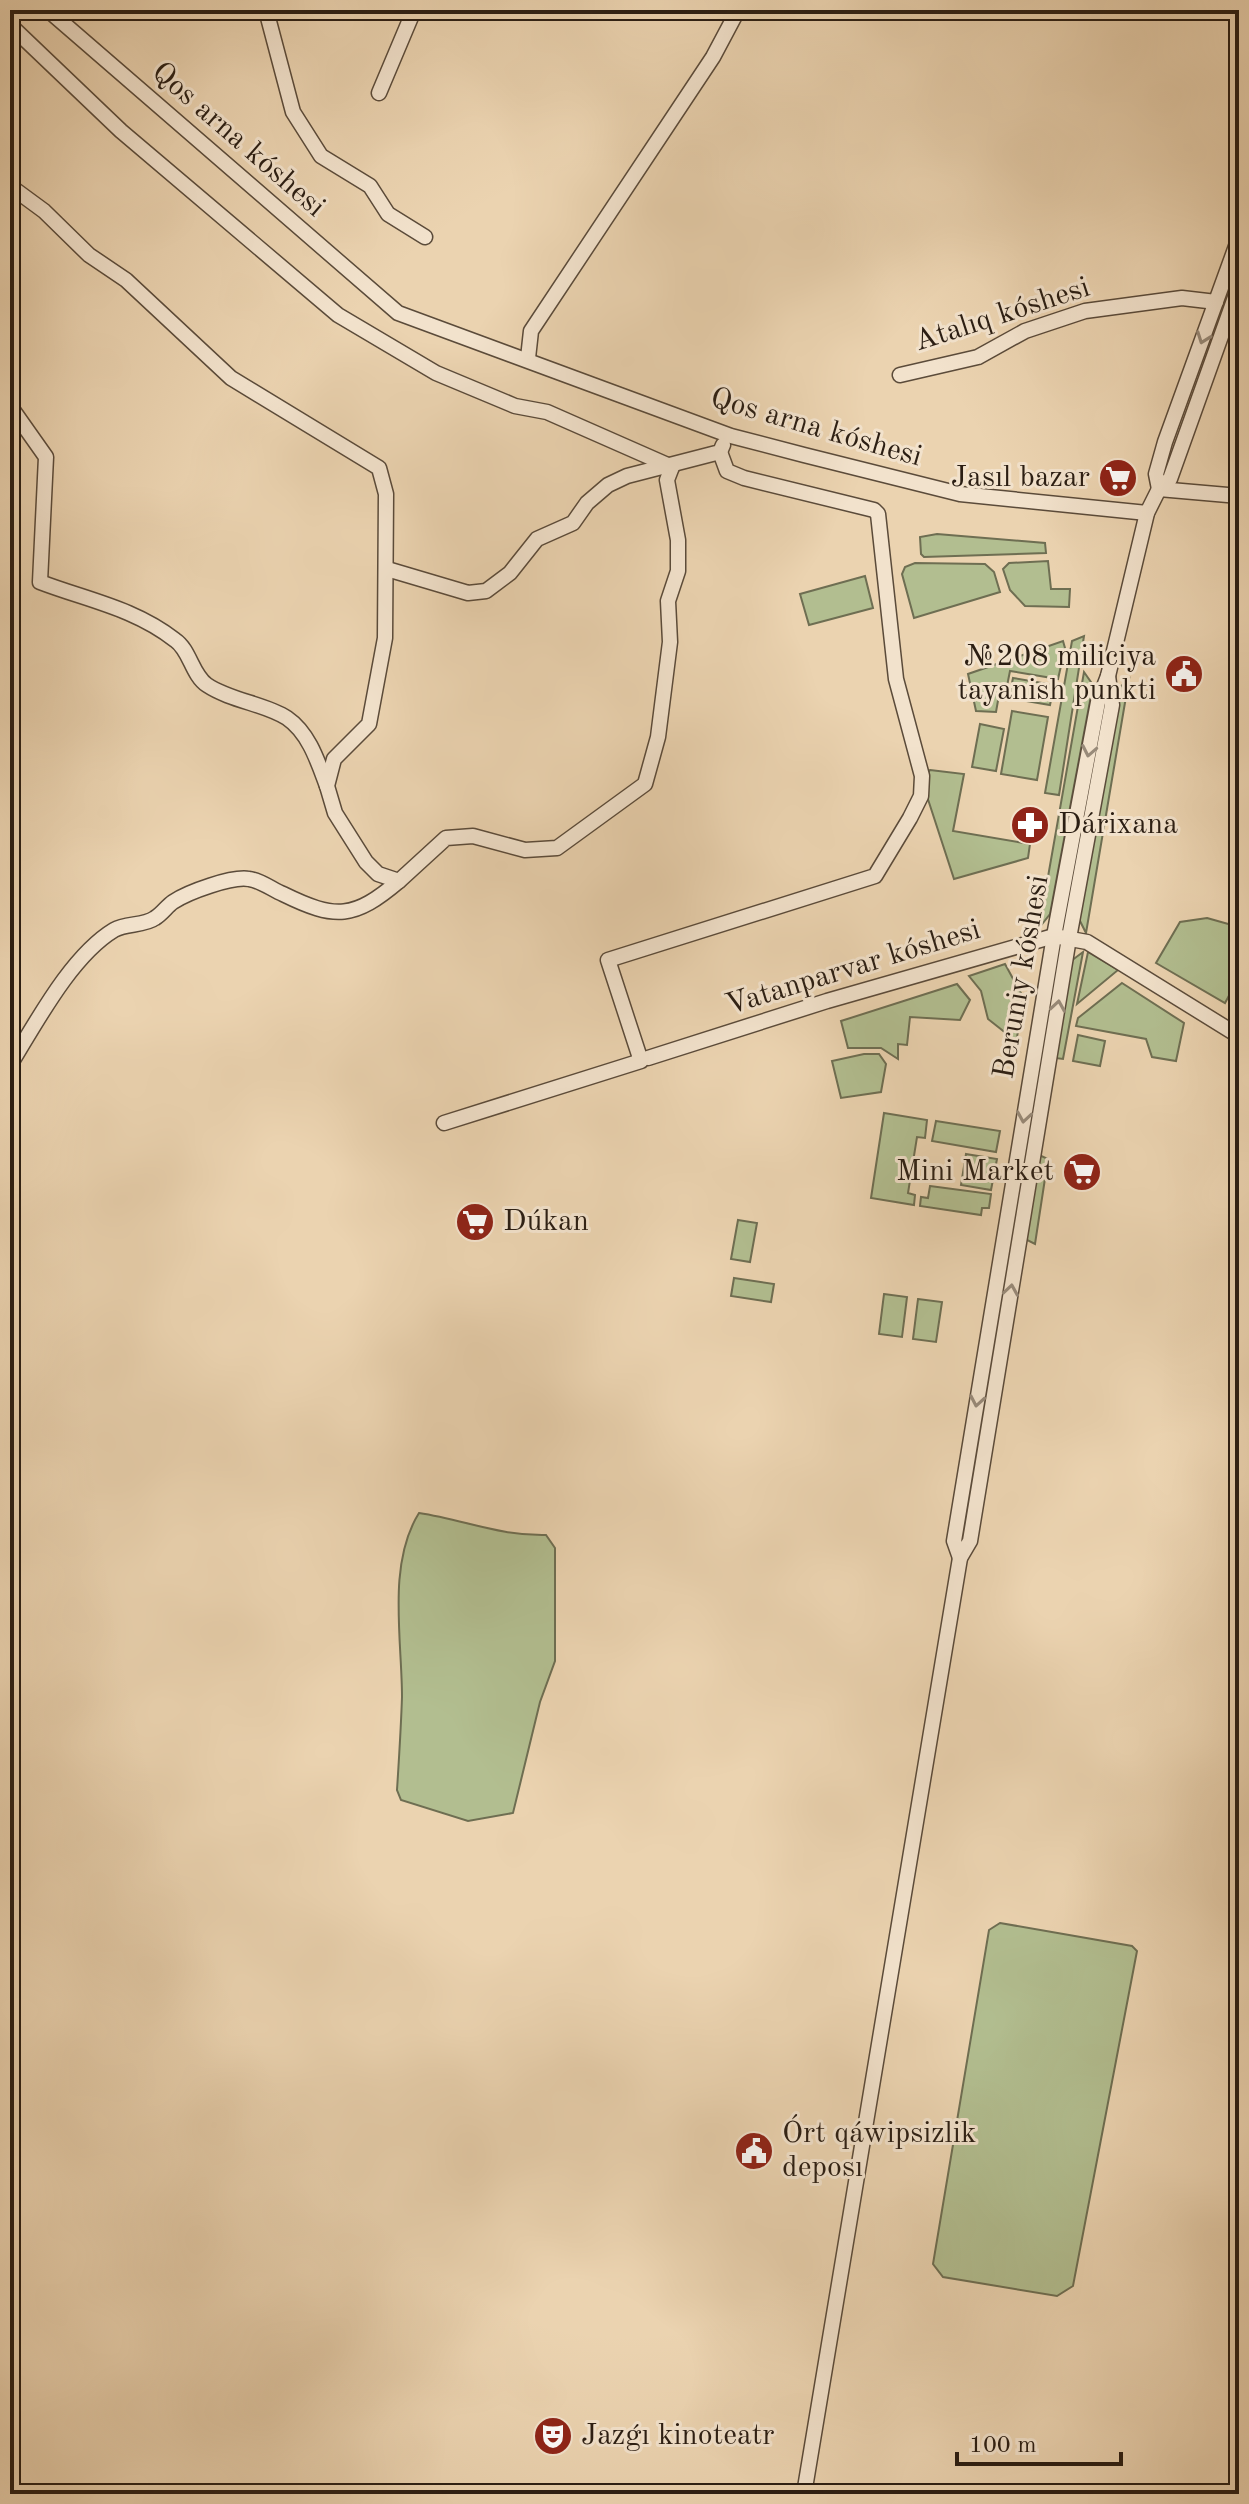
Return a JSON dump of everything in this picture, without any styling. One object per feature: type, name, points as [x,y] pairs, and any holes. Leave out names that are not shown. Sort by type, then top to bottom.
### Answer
[{"type":"street","name":"Qos arna kóshesi","points":[[48,10],[398,313],[528,358],[731,436],[960,494],[1147,513]]},
{"type":"street","points":[[266,10],[293,112],[321,156],[370,186],[388,214],[425,237]]},
{"type":"street","points":[[379,93],[414,10]]},
{"type":"street","points":[[528,358],[531,331],[713,57],[738,10]]},
{"type":"street","points":[[10,25],[121,131],[338,315],[436,373],[515,406],[547,412],[672,467]]},
{"type":"street","points":[[10,186],[44,211],[89,255],[126,280],[231,378],[298,422],[379,468],[386,494],[385,638],[369,724],[334,759],[327,786]]},
{"type":"street","points":[[1159,489],[1156,474],[1165,442],[1239,238]]},
{"type":"street","points":[[1108,676],[1147,513],[1159,489],[1170,479],[1239,286]]},
{"type":"street","name":"Atalıq kóshesi","points":[[900,375],[978,357],[1025,331],[1085,311],[1182,298],[1216,302]]},
{"type":"street","points":[[10,406],[46,457],[40,582],[79,597],[113,604],[139,617],[178,641],[204,683],[236,701],[286,717],[310,744],[335,813],[366,862],[378,874],[399,881]]},
{"type":"street","points":[[387,569],[468,593],[486,591],[510,573],[537,539],[573,523],[587,503],[608,485],[627,476],[672,467],[720,452],[731,436]]},
{"type":"street","points":[[644,1060],[608,960],[875,876],[921,796],[922,776],[896,679],[878,514],[874,510],[744,478],[727,471],[720,452]]},
{"type":"street","points":[[10,1065],[59,987],[102,939],[117,928],[154,920],[174,901],[200,888],[249,879],[300,903],[326,911],[352,912],[371,905],[446,838],[473,836],[525,850],[557,848],[645,784],[658,737],[670,642],[668,601],[678,571],[678,540],[667,480],[672,467]]},
{"type":"street","points":[[1159,489],[1239,496]]},
{"type":"street","name":"Beruniy kóshesi","points":[[804,2494],[960,1558],[970,1541],[991,1368],[1054,936],[1098,702],[1108,676]]},
{"type":"street","name":"Beruniy kóshesi","points":[[991,1368],[1112,705],[1108,676]]},
{"type":"street","name":"Vatanparvar kóshesi","points":[[444,1123],[827,1001],[1054,936],[1087,942],[1239,1036]]},
{"type":"green space","points":[[937,534],[1045,543],[1046,553],[924,557],[920,537]]},
{"type":"green space","points":[[1048,561],[1051,589],[1070,589],[1069,607],[1025,606],[1010,590],[1003,569],[1009,563]]},
{"type":"green space","points":[[915,563],[985,564],[994,572],[1000,592],[914,618],[902,574],[905,567]]},
{"type":"green space","points":[[865,576],[873,608],[809,625],[800,594]]},
{"type":"green space","points":[[1084,636],[1059,795],[1045,793],[1072,641]]},
{"type":"green space","points":[[1063,641],[1065,648],[1058,679],[1010,671],[1005,696],[999,695],[996,712],[976,711],[968,674]]},
{"type":"green space","points":[[1084,672],[1093,685],[1050,914],[1039,928]]},
{"type":"green space","points":[[1013,678],[1054,685],[1050,705],[1009,698]]},
{"type":"green space","points":[[1129,679],[1086,933],[1077,915],[1118,689]]},
{"type":"green space","points":[[1012,711],[1048,717],[1037,780],[1001,774]]},
{"type":"green space","points":[[980,724],[1004,729],[996,771],[972,767]]},
{"type":"green space","points":[[930,770],[964,774],[953,831],[1030,844],[1028,858],[954,879],[922,781]]},
{"type":"green space","points":[[1207,918],[1239,927],[1239,977],[1225,1003],[1156,963],[1180,922]]},
{"type":"green space","points":[[1083,952],[1063,1059],[1055,1058],[1071,961]]},
{"type":"green space","points":[[1088,952],[1118,970],[1077,1004]]},
{"type":"green space","points":[[1005,964],[1023,997],[1015,1051],[1006,1050],[1007,1034],[988,1019],[981,991],[969,976]]},
{"type":"green space","points":[[1122,983],[1184,1023],[1176,1061],[1152,1057],[1146,1039],[1076,1026],[1078,1018]]},
{"type":"green space","points":[[957,984],[970,1000],[960,1020],[910,1017],[907,1045],[898,1044],[898,1059],[881,1048],[848,1048],[841,1021]]},
{"type":"green space","points":[[1078,1035],[1105,1041],[1100,1066],[1073,1061]]},
{"type":"green space","points":[[879,1054],[886,1064],[881,1092],[841,1098],[832,1061]]},
{"type":"green space","points":[[884,1113],[927,1120],[925,1138],[917,1137],[908,1193],[915,1195],[914,1205],[871,1198]]},
{"type":"green space","points":[[936,1121],[1000,1131],[996,1152],[932,1141]]},
{"type":"green space","points":[[966,1154],[997,1159],[991,1190],[961,1185]]},
{"type":"green space","points":[[1037,1154],[1048,1159],[1035,1244],[1025,1239]]},
{"type":"green space","points":[[930,1186],[991,1194],[989,1208],[982,1208],[981,1215],[920,1206],[921,1197],[928,1198]]},
{"type":"green space","points":[[738,1220],[757,1223],[750,1262],[731,1259]]},
{"type":"green space","points":[[734,1278],[774,1284],[771,1302],[731,1296]]},
{"type":"green space","points":[[884,1294],[907,1297],[902,1337],[879,1334]]},
{"type":"green space","points":[[918,1299],[942,1302],[936,1342],[913,1339]]},
{"type":"green space","points":[[419,1513],[498,1530],[546,1535],[555,1548],[555,1661],[540,1702],[513,1813],[468,1821],[401,1800],[397,1790],[402,1697],[398,1602],[403,1555]]},
{"type":"green space","points":[[1000,1923],[1132,1946],[1137,1951],[1073,2286],[1057,2296],[943,2277],[933,2264],[989,1930]]},
{"type":"place","name":"Jasıl bazar","points":[[1118,478]]},
{"type":"place","name":"№208 miliciya tayanish punkti","points":[[1184,674]]},
{"type":"place","name":"Dárixana","points":[[1030,825]]},
{"type":"place","name":"Mini Market","points":[[1082,1172]]},
{"type":"place","name":"Dúkan","points":[[475,1222]]},
{"type":"place","name":"Órt qáwipsizlik deposı","points":[[754,2151]]},
{"type":"place","name":"Jazǵı kinoteatr","points":[[553,2436]]}]
